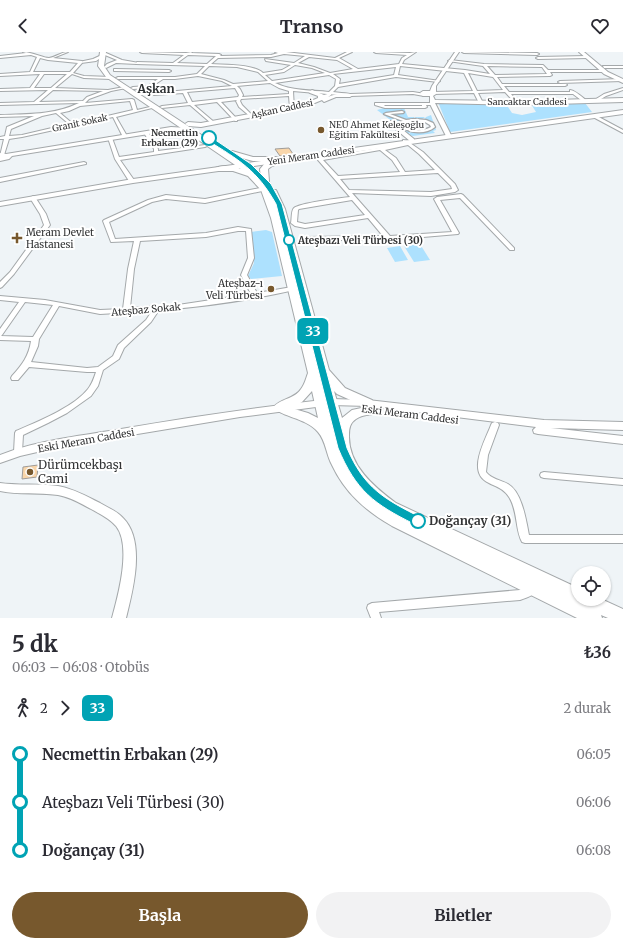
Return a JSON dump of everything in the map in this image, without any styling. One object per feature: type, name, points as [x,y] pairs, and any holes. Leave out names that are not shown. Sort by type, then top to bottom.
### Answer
[{"type":"main road","points":[[581,52],[587,54],[604,69],[623,80]]},
{"type":"main road","points":[[105,53],[114,75],[158,107],[181,127],[227,152],[253,159],[278,160]]},
{"type":"main road","name":"Yeni Meram Caddesi","points":[[448,136],[623,111]]},
{"type":"main road","name":"Yeni Meram Caddesi","points":[[0,202],[131,180],[218,168],[247,167],[278,160],[409,137],[448,136],[597,116],[623,111]]},
{"type":"main road","points":[[181,127],[200,133],[227,152],[247,167],[277,198],[281,209],[327,404],[350,466],[361,482],[377,498],[391,507],[571,593]]},
{"type":"main road","points":[[218,168],[227,161],[227,152]]},
{"type":"main road","points":[[278,160],[269,164],[264,169],[265,185],[272,206],[292,289],[318,370],[341,390],[372,407]]},
{"type":"main road","points":[[218,168],[236,169],[247,167]]},
{"type":"main road","name":"Yeni Meram Caddesi","points":[[0,202],[218,168]]},
{"type":"main road","points":[[283,409],[304,395],[310,387],[318,370]]},
{"type":"main road","points":[[327,404],[329,438],[334,455],[344,477],[360,497],[397,522],[594,618]]},
{"type":"main road","points":[[343,448],[342,429],[347,419],[356,413],[372,407]]},
{"type":"main road","points":[[283,409],[301,414],[316,421],[329,438]]},
{"type":"main road","points":[[599,606],[623,617]]},
{"type":"street","points":[[49,59],[66,52]]},
{"type":"street","points":[[142,52],[270,56],[296,52]]},
{"type":"street","points":[[277,52],[335,59],[344,62],[357,70]]},
{"type":"street","points":[[335,59],[350,52]]},
{"type":"street","points":[[376,52],[412,53]]},
{"type":"street","points":[[265,74],[271,82],[291,92],[357,94],[425,93],[434,86],[457,52]]},
{"type":"street","points":[[464,52],[537,55],[587,54]]},
{"type":"street","points":[[0,58],[26,53],[49,59],[96,62],[114,75],[150,87],[154,94],[185,92],[332,75],[357,70],[399,65],[466,71],[492,76],[550,75]]},
{"type":"street","points":[[36,103],[71,73],[81,62],[94,60],[105,53],[118,60],[137,63]]},
{"type":"street","points":[[150,87],[162,78],[188,53]]},
{"type":"street","points":[[396,76],[399,65],[403,59],[412,53]]},
{"type":"street","points":[[198,75],[218,54]]},
{"type":"street","points":[[537,55],[550,75],[586,102]]},
{"type":"street","points":[[252,68],[271,57],[270,56]]},
{"type":"street","points":[[265,74],[284,71],[308,56]]},
{"type":"street","points":[[31,73],[39,57]]},
{"type":"street","points":[[450,61],[543,66]]},
{"type":"street","points":[[262,63],[294,64],[320,69],[338,79],[336,86],[330,93]]},
{"type":"street","points":[[110,90],[114,75],[108,64],[210,64],[252,68],[278,81],[286,87],[350,95]]},
{"type":"street","points":[[484,64],[492,76],[516,103]]},
{"type":"street","points":[[547,70],[604,69],[623,67]]},
{"type":"street","points":[[0,75],[71,73],[84,77],[169,71]]},
{"type":"street","points":[[466,71],[481,102]]},
{"type":"street","points":[[31,89],[43,73]]},
{"type":"street","points":[[114,75],[162,78],[198,75],[215,78],[235,86],[240,91],[241,95],[238,101],[240,106],[251,116]]},
{"type":"street","points":[[529,75],[539,86]]},
{"type":"street","points":[[336,86],[396,76],[438,80]]},
{"type":"street","points":[[560,82],[623,80]]},
{"type":"street","points":[[432,98],[434,86]]},
{"type":"street","points":[[502,86],[565,86]]},
{"type":"street","points":[[595,101],[605,95],[623,89]]},
{"type":"street","points":[[0,90],[110,90]]},
{"type":"street","points":[[0,116],[41,115],[57,112],[78,105],[85,102],[88,98],[110,90]]},
{"type":"street","points":[[185,92],[192,104],[212,123],[201,127],[199,130],[200,133]]},
{"type":"street","points":[[291,92],[291,108]]},
{"type":"street","name":"Granit Sokak","points":[[0,138],[158,107],[291,92]]},
{"type":"street","points":[[312,92],[321,95],[322,100],[335,96],[425,93],[432,98],[448,136]]},
{"type":"street","points":[[423,104],[425,107],[385,107],[376,104],[423,104],[432,98],[476,92],[575,93]]},
{"type":"street","name":"Aşkan Caddesi","points":[[3,154],[235,120],[315,104],[330,93]]},
{"type":"street","name":"Sancaktar Caddesi","points":[[432,98],[516,103],[623,100]]},
{"type":"street","points":[[78,105],[132,100],[135,111]]},
{"type":"street","points":[[218,101],[235,120]]},
{"type":"street","points":[[0,104],[85,102]]},
{"type":"street","points":[[57,112],[72,125]]},
{"type":"street","points":[[347,191],[431,194],[455,190],[453,185],[421,153],[409,137],[402,122],[385,114],[402,112]]},
{"type":"street","points":[[3,154],[7,128],[41,115]]},
{"type":"street","points":[[114,116],[125,136]]},
{"type":"street","points":[[597,116],[623,126]]},
{"type":"street","points":[[597,116],[623,132]]},
{"type":"street","points":[[388,238],[320,159],[405,145],[409,137],[433,127],[432,124],[424,119],[415,118],[402,122]]},
{"type":"street","points":[[390,122],[409,137]]},
{"type":"street","points":[[146,133],[156,149],[156,153]]},
{"type":"street","points":[[110,138],[111,146],[131,180]]},
{"type":"street","points":[[117,158],[205,146]]},
{"type":"street","points":[[380,148],[394,159],[403,173]]},
{"type":"street","points":[[0,180],[84,163]]},
{"type":"street","points":[[336,178],[439,171]]},
{"type":"street","points":[[255,296],[244,275],[251,258],[249,230],[238,229],[206,235],[113,241],[106,222],[150,201],[166,197],[205,201],[265,185]]},
{"type":"street","points":[[306,239],[388,238],[456,233],[437,199],[461,196],[512,249]]},
{"type":"street","points":[[0,286],[12,274],[47,225],[33,198]]},
{"type":"street","points":[[353,198],[297,208],[295,210],[294,223],[305,226],[369,216]]},
{"type":"street","points":[[126,311],[131,269],[137,239]]},
{"type":"street","name":"Ateşbaz Sokak","points":[[0,298],[57,304],[94,312],[157,308],[255,296],[292,289]]},
{"type":"street","points":[[0,334],[23,300]]},
{"type":"street","points":[[15,378],[27,364],[35,339],[57,304]]},
{"type":"street","points":[[27,364],[87,370],[100,369],[116,357],[121,347],[150,321],[157,308]]},
{"type":"street","points":[[0,338],[35,339]]},
{"type":"street","points":[[18,452],[19,433],[52,418],[88,394],[98,378],[100,369]]},
{"type":"street","name":"Eski Meram Caddesi","points":[[0,459],[18,452],[59,443],[197,421],[223,420],[283,409],[327,404],[544,424],[623,426]]},
{"type":"street","name":"Eski Meram Caddesi","points":[[372,407],[623,440]]},
{"type":"street","points":[[495,424],[483,462],[482,472],[483,475],[509,489],[519,509],[525,539],[623,539]]},
{"type":"street","points":[[544,475],[623,482]]},
{"type":"street","points":[[0,487],[65,492],[78,497],[114,516],[122,524],[127,534],[129,548],[126,583],[119,618]]},
{"type":"street","points":[[376,618],[372,608],[520,595],[526,593],[532,588]]},
{"type":"shaded area","points":[[438,102],[506,104],[512,113],[522,115],[536,112],[531,104],[585,103],[592,112],[450,132]]},
{"type":"shaded area","points":[[384,108],[404,108],[408,117],[414,117],[415,120],[409,121],[413,123],[410,124],[406,121],[401,124],[408,129],[411,127],[414,128],[408,135],[401,129],[407,131],[399,125],[403,120],[398,118],[393,121],[395,122],[399,119],[402,120],[398,122],[397,125],[377,110]]},
{"type":"shaded area","points":[[431,115],[436,130],[433,131],[435,133],[413,136],[409,135],[412,130],[418,131],[416,128],[420,128],[421,131],[422,129],[427,130],[423,128],[424,127],[429,129],[427,131],[432,129],[434,125],[421,123],[425,122],[416,119],[415,117],[425,117],[421,120],[423,121],[426,117]]},
{"type":"shaded area","points":[[266,230],[272,232],[282,276],[251,279],[248,276],[254,263],[251,232]]},
{"type":"shaded area","points":[[420,244],[430,260],[414,262],[404,246]]},
{"type":"shaded area","points":[[400,246],[408,260],[395,262],[387,248]]},
{"type":"building","points":[[289,148],[293,154],[280,156],[275,149]]},
{"type":"building","name":"Dürümcekbaşı Cami","points":[[38,465],[37,477],[22,479],[23,467]]},
{"type":"bus line","name":"33","points":[[209,138],[247,163],[269,185],[277,198],[323,368],[333,412],[343,448],[350,466],[365,487],[377,498],[418,521]]},
{"type":"place","name":"NEÜ Ahmet Keleşoğlu Eğitim Fakültesi","points":[[321,130]]},
{"type":"place","name":"Necmettin Erbakan (29)","points":[[209,138]]},
{"type":"place","name":"Meram Devlet Hastanesi","points":[[17,238]]},
{"type":"place","name":"Ateşbazı Veli Türbesi (30)","points":[[289,240]]},
{"type":"place","name":"Ateşbaz-ı Veli Türbesi","points":[[271,289]]},
{"type":"place","name":"Dürümcekbaşı Cami","points":[[30,472]]},
{"type":"place","name":"Doğançay (31)","points":[[418,521]]},
{"type":"district","name":"Aşkan","points":[[156,89]]}]
